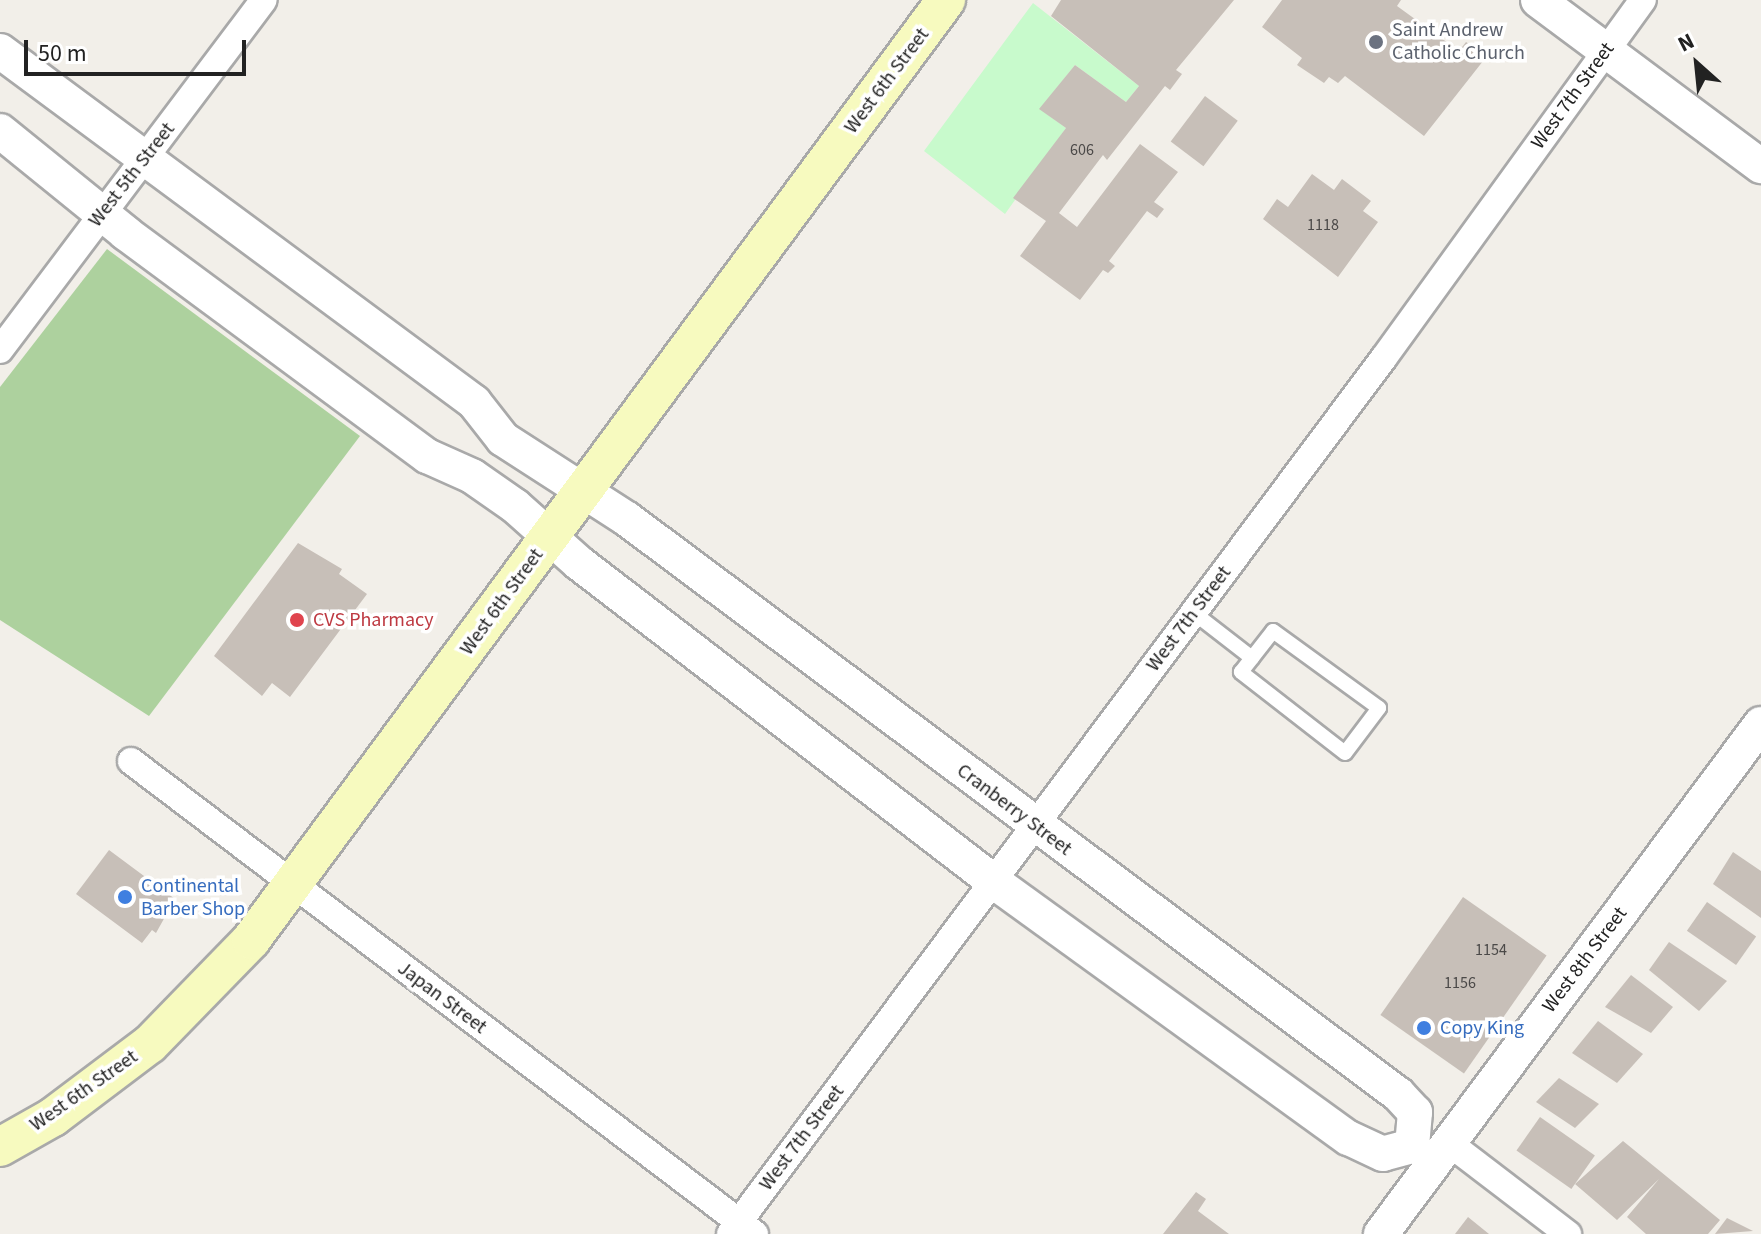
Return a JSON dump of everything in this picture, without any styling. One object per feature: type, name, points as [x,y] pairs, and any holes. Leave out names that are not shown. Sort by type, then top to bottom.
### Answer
[{"type":"main road","name":"West 6th Street","points":[[0,1147],[103,1082],[188,1010],[294,884],[946,0]]},
{"type":"street","name":"West 5th Street","points":[[0,350],[264,0]]},
{"type":"street","points":[[1538,0],[1761,166]]},
{"type":"street","name":"West 7th Street","points":[[741,1230],[993,881],[1194,613],[1643,0]]},
{"type":"street","name":"Cranberry Street","points":[[0,51],[474,402],[503,439],[639,528],[1035,827],[1398,1094],[1415,1112],[1431,1151]]},
{"type":"street","points":[[0,131],[102,214],[427,456],[472,476],[993,881],[1348,1138],[1383,1154],[1431,1151],[1568,1234]]},
{"type":"street","name":"West 8th Street","points":[[1381,1234],[1431,1151],[1761,724]]},
{"type":"street","name":"Japan Street","points":[[131,761],[741,1230]]},
{"type":"lane","points":[[1194,613],[1252,658]]},
{"type":"lane","points":[[1273,631],[1379,708],[1345,753],[1241,672],[1252,658],[1273,631]]},
{"type":"green space","points":[[1033,3],[1139,86],[1126,102],[1075,65],[1040,109],[1066,128],[1005,214],[924,151]]},
{"type":"green space","points":[[107,249],[360,436],[149,716],[0,620],[0,387]]},
{"type":"building","points":[[1061,0],[1234,0],[1176,70],[1182,74],[1170,90],[1165,86],[1107,160],[1103,155],[1059,213],[1077,227],[1140,144],[1178,172],[1154,202],[1164,209],[1157,218],[1147,211],[1109,261],[1115,266],[1108,273],[1103,270],[1080,300],[1020,256],[1046,221],[1013,198],[1066,128],[1039,109],[1075,65],[1126,102],[1139,86],[1051,16]]},
{"type":"building","points":[[1282,0],[1401,0],[1397,6],[1459,51],[1466,42],[1487,56],[1424,136],[1345,76],[1338,83],[1329,77],[1324,83],[1297,65],[1302,58],[1262,27]]},
{"type":"building","points":[[1205,96],[1238,121],[1203,166],[1171,142]]},
{"type":"building","points":[[1312,174],[1334,190],[1342,179],[1371,201],[1363,211],[1378,222],[1338,277],[1263,219],[1277,199],[1288,207]]},
{"type":"building","points":[[298,543],[342,569],[339,574],[367,594],[290,697],[272,683],[262,696],[214,656]]},
{"type":"building","points":[[109,850],[175,899],[156,933],[152,930],[142,943],[76,894]]},
{"type":"building","points":[[1733,852],[1761,871],[1761,918],[1713,884]]},
{"type":"building","points":[[1463,897],[1547,956],[1464,1073],[1380,1015]]},
{"type":"building","points":[[1707,902],[1756,936],[1736,965],[1687,931]]},
{"type":"building","points":[[1669,942],[1727,981],[1699,1011],[1649,970]]},
{"type":"building","points":[[1631,975],[1673,1007],[1651,1033],[1605,1007]]},
{"type":"building","points":[[1598,1021],[1643,1054],[1617,1083],[1572,1053]]},
{"type":"building","points":[[1559,1078],[1599,1104],[1575,1128],[1536,1102]]},
{"type":"building","points":[[1540,1117],[1595,1155],[1571,1189],[1516,1151]]},
{"type":"building","points":[[1623,1141],[1720,1220],[1708,1234],[1646,1234],[1627,1217],[1659,1179],[1617,1220],[1575,1184]]},
{"type":"building","points":[[1196,1192],[1206,1199],[1198,1211],[1229,1234],[1163,1234]]},
{"type":"building","points":[[1468,1217],[1489,1234],[1455,1234]]},
{"type":"building","points":[[1727,1218],[1753,1231],[1715,1234]]},
{"type":"place","name":"Saint Andrew Catholic Church","points":[[1376,42]]},
{"type":"place","name":"CVS Pharmacy","points":[[297,620]]},
{"type":"place","name":"Continental Barber Shop","points":[[125,897]]},
{"type":"place","name":"Copy King","points":[[1424,1028]]}]
